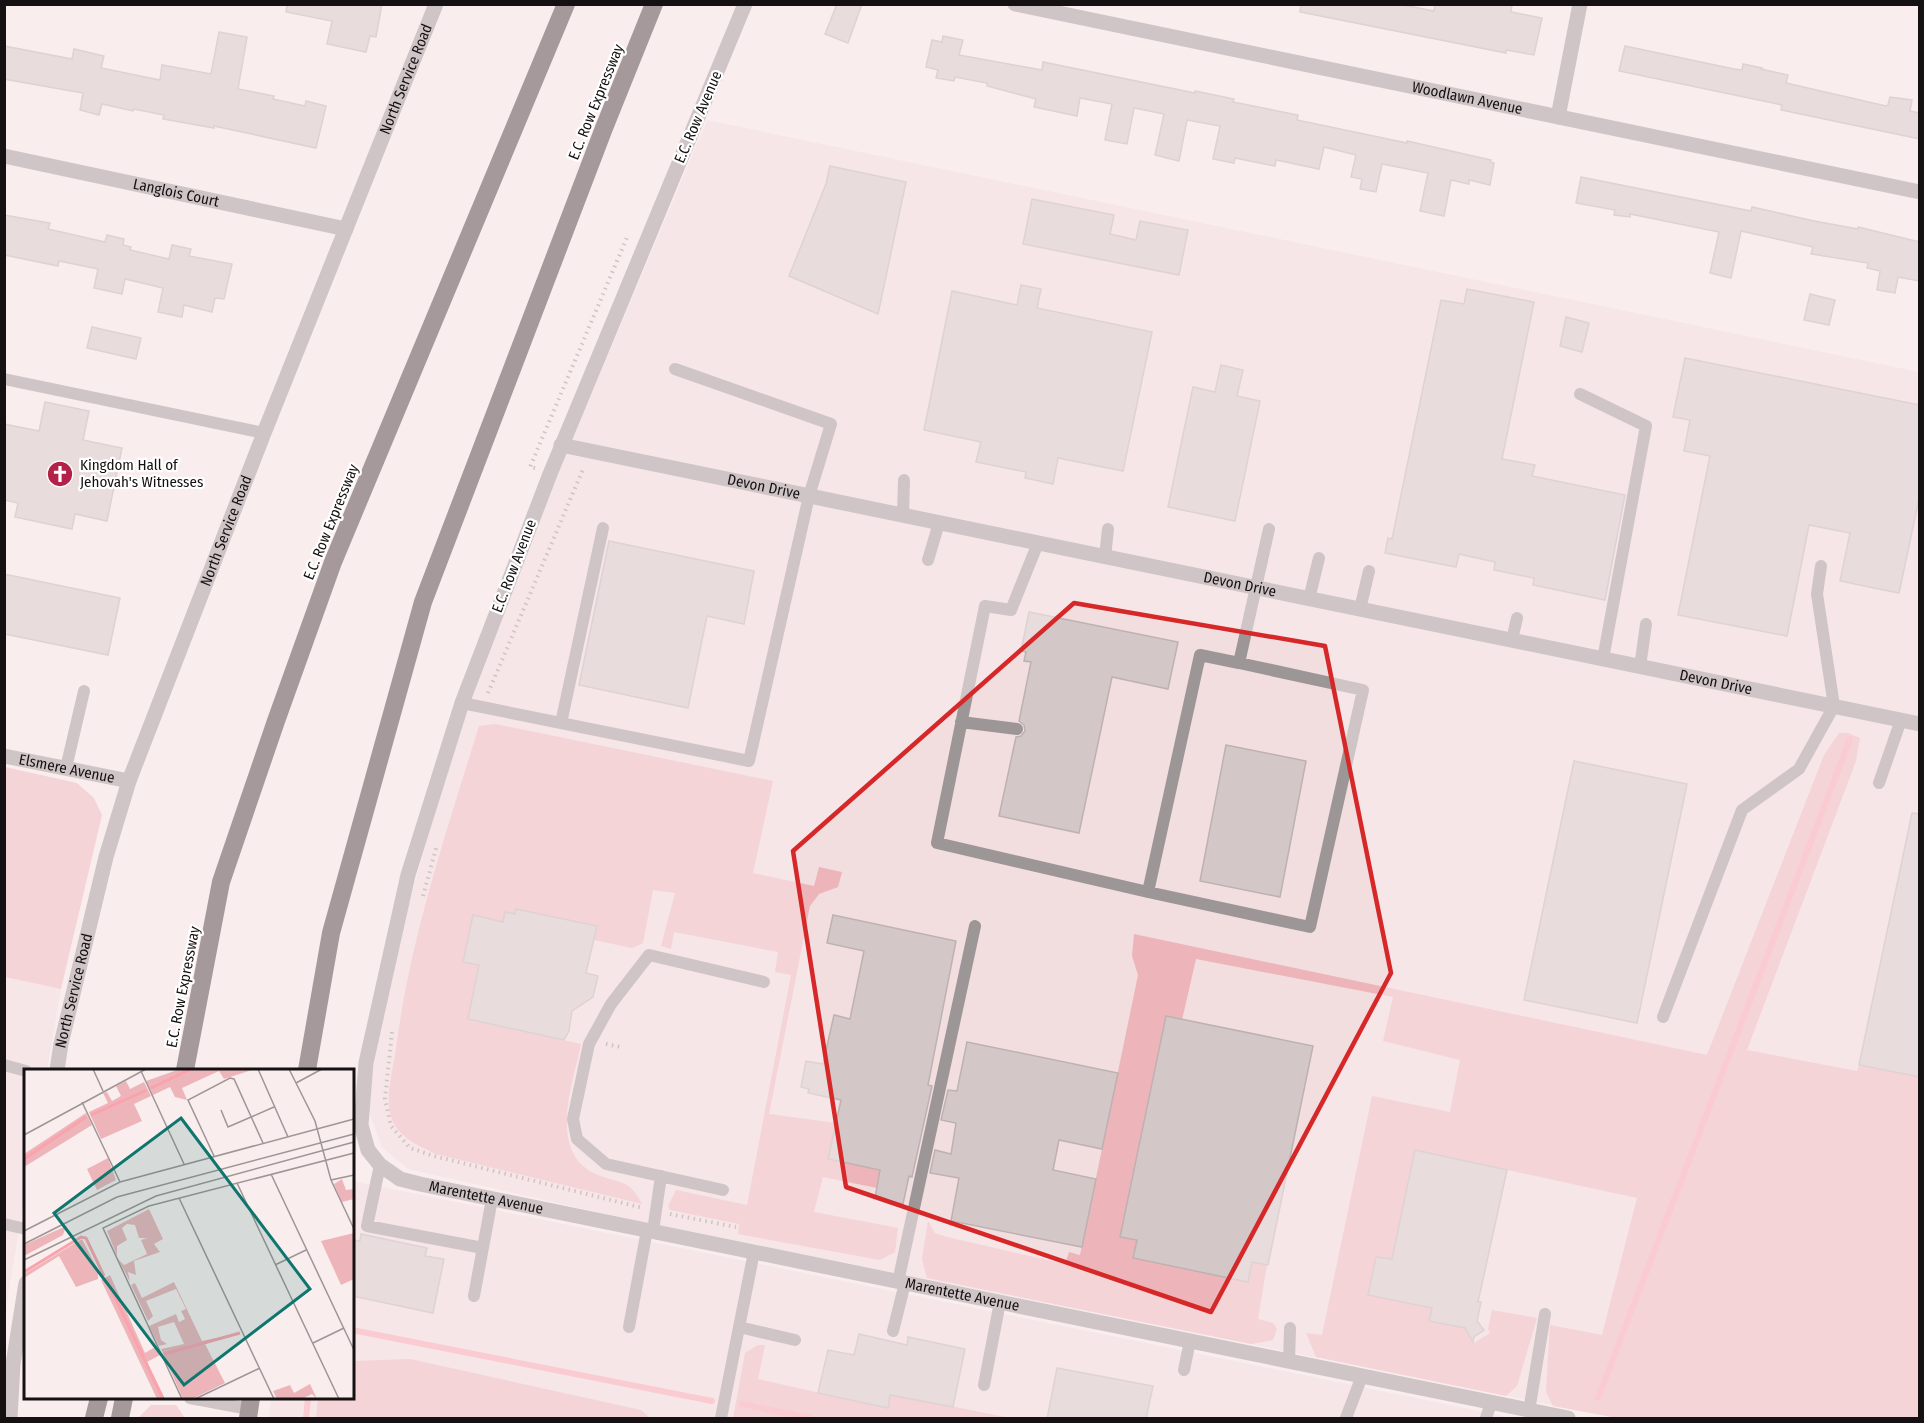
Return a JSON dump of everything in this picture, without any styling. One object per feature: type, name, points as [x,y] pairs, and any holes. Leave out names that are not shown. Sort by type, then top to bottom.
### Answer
[{"type":"highway","name":"E.C. Row Expressway","points":[[185,1069],[221,882],[333,562],[566,4]]},
{"type":"highway","name":"E.C. Row Expressway","points":[[307,1069],[331,933],[423,602],[604,128],[654,4]]},
{"type":"highway","points":[[176,1069],[221,882]]},
{"type":"highway","points":[[94,1419],[99,1399]]},
{"type":"highway","points":[[120,1419],[124,1399]]},
{"type":"street","name":"North Service Road","points":[[57,1069],[61,1044],[106,857],[129,781],[264,433],[436,4]]},
{"type":"street","name":"E.C. Row Avenue","points":[[368,1150],[361,1125],[366,1063],[408,875],[462,702],[561,445],[745,4]]},
{"type":"street","name":"Woodlawn Avenue","points":[[1015,4],[1920,192]]},
{"type":"street","points":[[1558,117],[1580,4]]},
{"type":"street","name":"Langlois Court","points":[[4,156],[346,229]]},
{"type":"street","name":"Devon Drive","points":[[561,445],[1920,724]]},
{"type":"street","name":"Elsmere Avenue","points":[[4,756],[129,781]]},
{"type":"street","name":"Marentette Avenue","points":[[368,1150],[380,1165],[400,1179],[1568,1419]]},
{"type":"street","points":[[10,1419],[13,1364],[24,1295]]},
{"type":"lane","points":[[462,702],[749,761],[809,496],[831,424],[675,369]]},
{"type":"lane","points":[[4,379],[264,433]]},
{"type":"lane","points":[[1580,394],[1646,426],[1603,659]]},
{"type":"lane","points":[[903,515],[904,480]]},
{"type":"lane","points":[[928,560],[939,523]]},
{"type":"lane","points":[[561,723],[603,528]]},
{"type":"lane","points":[[1106,557],[1108,529]]},
{"type":"lane","points":[[1239,663],[1269,529]]},
{"type":"lane","points":[[1038,543],[1011,610],[985,606],[936,843],[1148,892],[1310,927],[1363,690],[1200,655],[1148,892]]},
{"type":"lane","points":[[1309,599],[1319,558]]},
{"type":"lane","points":[[1663,1017],[1742,810],[1799,769],[1834,706],[1817,594],[1821,566]]},
{"type":"lane","points":[[1360,609],[1369,571]]},
{"type":"lane","points":[[1512,640],[1517,618]]},
{"type":"lane","points":[[1640,667],[1646,624]]},
{"type":"lane","points":[[66,768],[84,691]]},
{"type":"lane","points":[[1879,783],[1901,720]]},
{"type":"lane","points":[[961,722],[1017,729]]},
{"type":"lane","points":[[893,1331],[975,926]]},
{"type":"lane","points":[[723,1190],[606,1164],[577,1139],[573,1119],[589,1044],[611,1004],[649,955],[764,982]]},
{"type":"lane","points":[[4,1065],[24,1070]]},
{"type":"lane","points":[[380,1165],[367,1226],[483,1248]]},
{"type":"lane","points":[[629,1327],[661,1176]]},
{"type":"lane","points":[[474,1296],[492,1198]]},
{"type":"lane","points":[[4,1224],[24,1229]]},
{"type":"lane","points":[[721,1419],[754,1252]]},
{"type":"lane","points":[[984,1384],[1000,1302]]},
{"type":"lane","points":[[1529,1411],[1545,1314]]},
{"type":"lane","points":[[739,1327],[795,1340]]},
{"type":"lane","points":[[1289,1362],[1290,1328]]},
{"type":"lane","points":[[1184,1370],[1190,1341]]},
{"type":"lane","points":[[1346,1419],[1362,1376]]},
{"type":"lane","points":[[196,1399],[249,1408]]},
{"type":"lane","points":[[1486,1419],[1491,1403]]},
{"type":"path","points":[[494,681],[584,467]]},
{"type":"path","points":[[568,481],[576,485]]},
{"type":"path","points":[[422,899],[438,844]]},
{"type":"path","points":[[394,1022],[385,1099],[391,1126],[410,1148],[434,1156],[637,1206]]},
{"type":"path","points":[[605,1044],[621,1047]]},
{"type":"path","points":[[675,1215],[736,1227]]},
{"type":"highlighted area","points":[[1074,603],[1325,646],[1391,973],[1211,1312],[846,1187],[793,851]]},
{"type":"shaded area","points":[[707,120],[1919,372],[1919,1418],[1617,1418],[633,1220],[408,1169],[382,1147],[368,1109],[375,1056],[401,933],[449,760],[552,488]]},
{"type":"shaded area","points":[[496,724],[773,781],[753,873],[814,886],[819,867],[842,872],[838,887],[819,894],[810,906],[769,1114],[836,1123],[828,1159],[880,1170],[877,1188],[823,1177],[814,1212],[898,1228],[895,1252],[880,1260],[738,1234],[739,1224],[670,1210],[668,1206],[676,1190],[747,1205],[791,975],[775,972],[778,952],[674,932],[671,949],[661,946],[675,893],[653,890],[643,943],[632,948],[594,940],[597,926],[516,909],[515,914],[505,913],[503,922],[473,915],[463,961],[479,965],[469,1019],[581,1044],[569,1097],[567,1117],[572,1151],[582,1165],[598,1175],[629,1186],[642,1204],[436,1154],[408,1139],[397,1128],[390,1113],[389,1089],[410,967],[442,846],[479,726]]},
{"type":"shaded area","points":[[1839,733],[1848,733],[1860,738],[1856,761],[1747,1050],[1857,1071],[1859,1065],[1919,1077],[1919,1418],[1617,1418],[1553,1406],[1546,1392],[1550,1325],[1602,1335],[1637,1198],[1415,1150],[1392,1259],[1432,1308],[1429,1321],[1465,1328],[1474,1343],[1490,1333],[1488,1329],[1492,1310],[1537,1318],[1517,1386],[1506,1396],[1316,1357],[1306,1333],[1322,1335],[1372,1096],[1450,1112],[1460,1060],[1383,1041],[1393,997],[1196,959],[1182,1020],[1121,1237],[1137,1240],[1134,1258],[1247,1282],[1252,1262],[1267,1265],[1258,1319],[1273,1323],[1277,1329],[1273,1340],[1251,1344],[927,1278],[922,1259],[928,1221],[935,1233],[947,1237],[1065,1264],[1069,1252],[1080,1255],[1138,975],[1132,956],[1134,934],[1707,1055],[1824,755]]},
{"type":"shaded area","points":[[5,767],[77,783],[94,798],[102,815],[61,989],[5,977]]},
{"type":"shaded area","points":[[5,977],[61,989],[47,1069],[24,1069],[24,1199],[5,1315]]},
{"type":"shaded area","points":[[354,1181],[1513,1418],[269,1418],[271,1399],[354,1399]]},
{"type":"shaded area","points":[[758,1345],[765,1345],[758,1379],[887,1408],[891,1394],[1010,1418],[733,1418],[745,1353]]},
{"type":"shaded area","points":[[410,1359],[641,1410],[650,1418],[316,1418],[318,1399],[354,1399],[354,1361]]},
{"type":"shaded area","points":[[151,1405],[176,1405],[185,1418],[138,1418]]},
{"type":"building","points":[[287,4],[382,4],[376,37],[370,36],[366,52],[327,44],[332,21],[286,12]]},
{"type":"building","points":[[837,4],[862,4],[848,43],[825,34]]},
{"type":"building","points":[[1301,4],[1398,4],[1434,11],[1435,4],[1512,4],[1511,12],[1542,18],[1534,55],[1506,50],[1506,53],[1300,12]]},
{"type":"building","points":[[219,32],[247,37],[238,89],[274,96],[273,99],[305,106],[306,101],[326,106],[316,148],[214,126],[214,128],[163,119],[164,115],[102,104],[99,115],[80,110],[83,93],[4,79],[4,46],[72,59],[74,49],[104,56],[101,68],[160,80],[162,65],[211,74]]},
{"type":"building","points":[[943,36],[963,40],[959,55],[1042,70],[1043,62],[1195,93],[1195,91],[1234,99],[1233,102],[1298,115],[1297,120],[1491,160],[1490,162],[1494,163],[1490,185],[1469,180],[1469,184],[1451,180],[1444,216],[1420,211],[1428,173],[1382,164],[1376,192],[1360,189],[1362,179],[1351,177],[1356,155],[1324,147],[1319,169],[1276,160],[1275,166],[1235,158],[1234,163],[1213,159],[1220,126],[1187,120],[1179,161],[1155,155],[1164,114],[1134,108],[1127,144],[1105,140],[1112,104],[1080,98],[1077,116],[1034,107],[1036,99],[987,86],[987,83],[955,77],[954,81],[936,78],[938,70],[926,67],[932,40],[942,42]]},
{"type":"building","points":[[1625,46],[1734,69],[1742,70],[1743,64],[1762,68],[1788,75],[1786,83],[1886,106],[1890,97],[1912,100],[1910,111],[1920,113],[1920,139],[1781,110],[1782,105],[1619,71]]},
{"type":"building","points":[[830,166],[906,182],[878,314],[789,276],[826,184]]},
{"type":"building","points":[[1581,177],[1751,211],[1752,207],[1814,221],[1858,229],[1858,227],[1920,242],[1920,281],[1898,277],[1895,293],[1877,290],[1880,271],[1867,268],[1868,263],[1811,254],[1813,247],[1741,231],[1731,278],[1710,273],[1719,232],[1630,214],[1630,217],[1614,215],[1615,210],[1576,203]]},
{"type":"building","points":[[1032,199],[1114,215],[1110,234],[1136,240],[1140,221],[1188,230],[1179,275],[1023,244]]},
{"type":"building","points":[[4,215],[50,223],[48,229],[105,242],[107,235],[124,239],[123,245],[131,247],[130,250],[169,259],[172,245],[191,249],[189,256],[232,264],[224,299],[215,298],[212,312],[184,305],[182,317],[158,312],[163,288],[125,279],[122,294],[94,288],[98,269],[59,261],[58,266],[4,255]]},
{"type":"building","points":[[1021,285],[1041,289],[1037,308],[1152,332],[1123,471],[1058,458],[1053,484],[1025,478],[1026,472],[976,462],[981,442],[924,430],[952,291],[1017,305]]},
{"type":"building","points":[[1467,289],[1534,302],[1502,459],[1535,465],[1532,476],[1625,495],[1605,600],[1533,585],[1534,578],[1494,570],[1495,562],[1459,554],[1456,567],[1385,553],[1388,538],[1392,539],[1441,300],[1464,304]]},
{"type":"building","points":[[1810,294],[1835,300],[1829,325],[1804,320]]},
{"type":"building","points":[[1566,317],[1589,323],[1582,352],[1560,346]]},
{"type":"building","points":[[92,327],[141,338],[136,359],[87,348]]},
{"type":"building","points":[[1685,358],[1920,405],[1920,494],[1899,593],[1840,581],[1850,533],[1809,525],[1787,636],[1678,615],[1710,456],[1684,451],[1690,420],[1673,417]]},
{"type":"building","points":[[1221,365],[1243,370],[1237,396],[1260,401],[1235,521],[1168,507],[1193,387],[1215,392]]},
{"type":"building","name":"Kingdom Hall of Jehovah's Witnesses","points":[[45,402],[89,411],[83,440],[122,448],[107,521],[75,514],[72,529],[15,517],[18,503],[4,500],[4,424],[39,431]]},
{"type":"building","points":[[609,541],[754,571],[744,624],[707,616],[688,708],[579,685]]},
{"type":"building","points":[[4,574],[120,598],[108,655],[4,634]]},
{"type":"building","points":[[1029,612],[1178,642],[1168,689],[1112,677],[1079,833],[999,816],[1016,737],[1021,736],[1025,731],[1024,725],[1019,721],[1031,662],[1024,661],[1026,652],[1021,651]]},
{"type":"building","points":[[1226,745],[1306,761],[1280,897],[1200,881]]},
{"type":"building","points":[[1574,761],[1687,784],[1637,1023],[1524,1000]]},
{"type":"building","points":[[1912,813],[1920,814],[1920,1077],[1859,1065]]},
{"type":"building","points":[[516,909],[597,926],[586,973],[598,976],[593,997],[572,1011],[569,1031],[564,1040],[468,1019],[479,965],[463,962],[473,915],[503,922],[505,912],[515,914]]},
{"type":"building","points":[[833,915],[956,941],[928,1085],[932,1086],[912,1177],[909,1176],[903,1204],[875,1198],[880,1170],[828,1159],[841,1100],[808,1093],[809,1089],[801,1087],[806,1061],[823,1064],[834,1015],[850,1019],[864,951],[827,943]]},
{"type":"building","points":[[1166,1016],[1313,1046],[1268,1265],[1252,1262],[1248,1282],[1133,1258],[1137,1240],[1120,1237]]},
{"type":"building","points":[[967,1042],[1118,1073],[1102,1149],[1059,1140],[1053,1170],[1096,1179],[1082,1247],[951,1221],[959,1178],[930,1173],[935,1150],[951,1154],[956,1123],[941,1120],[948,1090],[957,1091]]},
{"type":"building","points":[[1415,1150],[1507,1170],[1478,1302],[1481,1302],[1477,1321],[1484,1330],[1474,1337],[1473,1342],[1465,1328],[1429,1321],[1432,1308],[1368,1295],[1376,1257],[1392,1259]]},
{"type":"building","points":[[361,1234],[427,1248],[425,1256],[444,1259],[433,1313],[354,1296],[354,1240],[360,1241]]},
{"type":"building","points":[[859,1334],[907,1345],[908,1337],[965,1349],[953,1407],[890,1395],[888,1408],[818,1393],[828,1350],[854,1355]]},
{"type":"building","points":[[1057,1368],[1153,1386],[1146,1419],[1047,1419]]},
{"type":"waterway","points":[[1598,1398],[1850,739]]},
{"type":"waterway","points":[[354,1330],[712,1401]]},
{"type":"waterway","points":[[306,1418],[308,1399]]},
{"type":"waterway","points":[[742,1404],[810,1418]]},
{"type":"place","name":"Kingdom Hall of Jehovah's Witnesses","points":[[60,474]]}]
